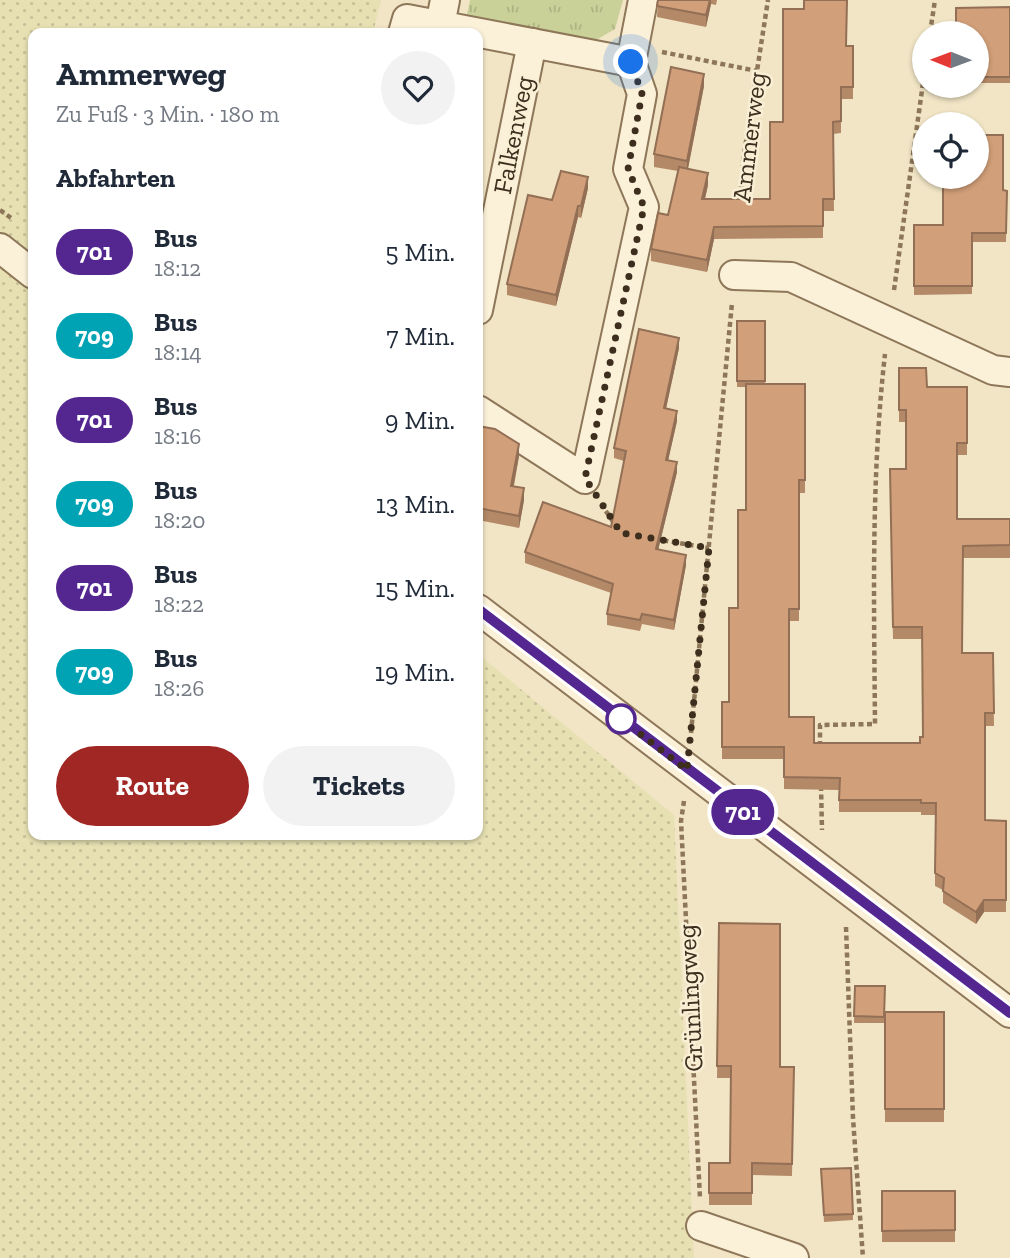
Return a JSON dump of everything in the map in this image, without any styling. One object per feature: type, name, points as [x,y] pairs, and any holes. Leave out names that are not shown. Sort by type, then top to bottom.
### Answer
[{"type":"street","points":[[483,413],[585,478],[644,207],[628,169],[642,94],[632,54],[643,0]]},
{"type":"street","points":[[404,28],[407,19],[442,13],[532,43],[632,54]]},
{"type":"street","name":"Falkenweg","points":[[483,285],[532,43]]},
{"type":"street","points":[[0,248],[28,270]]},
{"type":"street","points":[[734,275],[791,277],[993,370],[1010,372]]},
{"type":"street","points":[[483,613],[1010,1013]]},
{"type":"street","points":[[701,1226],[794,1258]]},
{"type":"path","name":"Ammerweg","points":[[739,212],[743,161],[768,0]]},
{"type":"path","points":[[932,21],[935,0]]},
{"type":"path","points":[[632,54],[757,71]]},
{"type":"path","points":[[820,752],[820,725],[875,724],[873,517],[877,421],[921,98]]},
{"type":"path","points":[[687,770],[734,275]]},
{"type":"path","points":[[585,478],[621,533]]},
{"type":"path","points":[[646,537],[709,548]]},
{"type":"path","name":"Grünlingweg","points":[[687,770],[681,821],[701,1226]]},
{"type":"path","points":[[821,779],[834,881],[863,1258]]},
{"type":"shaded area","points":[[0,0],[381,0],[374,28],[28,28],[28,840],[483,840],[483,658],[674,815],[694,1258],[0,1258]]},
{"type":"green space","points":[[470,0],[623,0],[615,29],[596,40],[467,15]]},
{"type":"building","points":[[658,0],[710,0],[706,15],[657,6]]},
{"type":"building","points":[[804,0],[847,0],[846,46],[853,46],[853,87],[841,87],[841,121],[833,122],[834,199],[823,199],[823,226],[714,227],[707,260],[651,249],[658,213],[668,215],[679,167],[708,173],[702,199],[770,199],[770,122],[783,122],[783,9],[804,9]]},
{"type":"building","points":[[1010,7],[1010,77],[989,77],[989,21],[956,21],[956,8]]},
{"type":"building","points":[[671,67],[704,74],[687,161],[654,154]]},
{"type":"building","points":[[989,135],[1003,135],[1003,190],[1007,191],[1006,233],[972,233],[972,286],[914,286],[914,225],[943,225],[943,189],[989,189]]},
{"type":"building","points":[[561,171],[588,177],[556,295],[507,284],[528,195],[552,200]]},
{"type":"building","points":[[737,321],[765,321],[765,381],[737,381]]},
{"type":"building","points":[[639,329],[679,338],[664,408],[677,411],[666,460],[677,462],[656,549],[686,555],[674,620],[642,614],[640,620],[607,614],[613,584],[525,552],[543,502],[611,527],[626,451],[614,448]]},
{"type":"building","points":[[899,368],[926,368],[927,387],[967,387],[967,443],[957,443],[957,519],[1010,519],[1010,545],[963,546],[962,653],[993,653],[994,713],[985,713],[985,820],[1006,821],[1006,900],[984,900],[976,912],[943,891],[944,878],[935,873],[936,803],[921,803],[921,800],[839,800],[840,778],[784,777],[784,747],[722,747],[722,702],[729,702],[729,608],[738,608],[738,510],[746,510],[746,384],[805,384],[805,480],[799,480],[799,609],[789,609],[789,717],[814,717],[814,743],[920,743],[920,737],[923,737],[922,627],[893,627],[890,469],[906,469],[906,410],[899,410]]},
{"type":"building","points":[[483,427],[495,429],[519,444],[511,486],[524,488],[519,516],[483,509]]},
{"type":"building","points":[[719,923],[780,924],[780,1067],[794,1067],[792,1164],[752,1163],[752,1193],[709,1193],[709,1163],[730,1163],[731,1066],[717,1066]]},
{"type":"building","points":[[855,986],[885,986],[884,1017],[854,1016]]},
{"type":"building","points":[[885,1012],[944,1012],[944,1109],[885,1109]]},
{"type":"building","points":[[851,1168],[853,1214],[824,1215],[821,1169]]},
{"type":"building","points":[[882,1191],[955,1191],[955,1230],[882,1231]]},
{"type":"bus line","name":"701","points":[[483,613],[1010,1013]]},
{"type":"route","points":[[621,719],[687,770],[709,548],[621,533],[585,478],[644,207],[628,169],[642,94],[631,62]]}]
